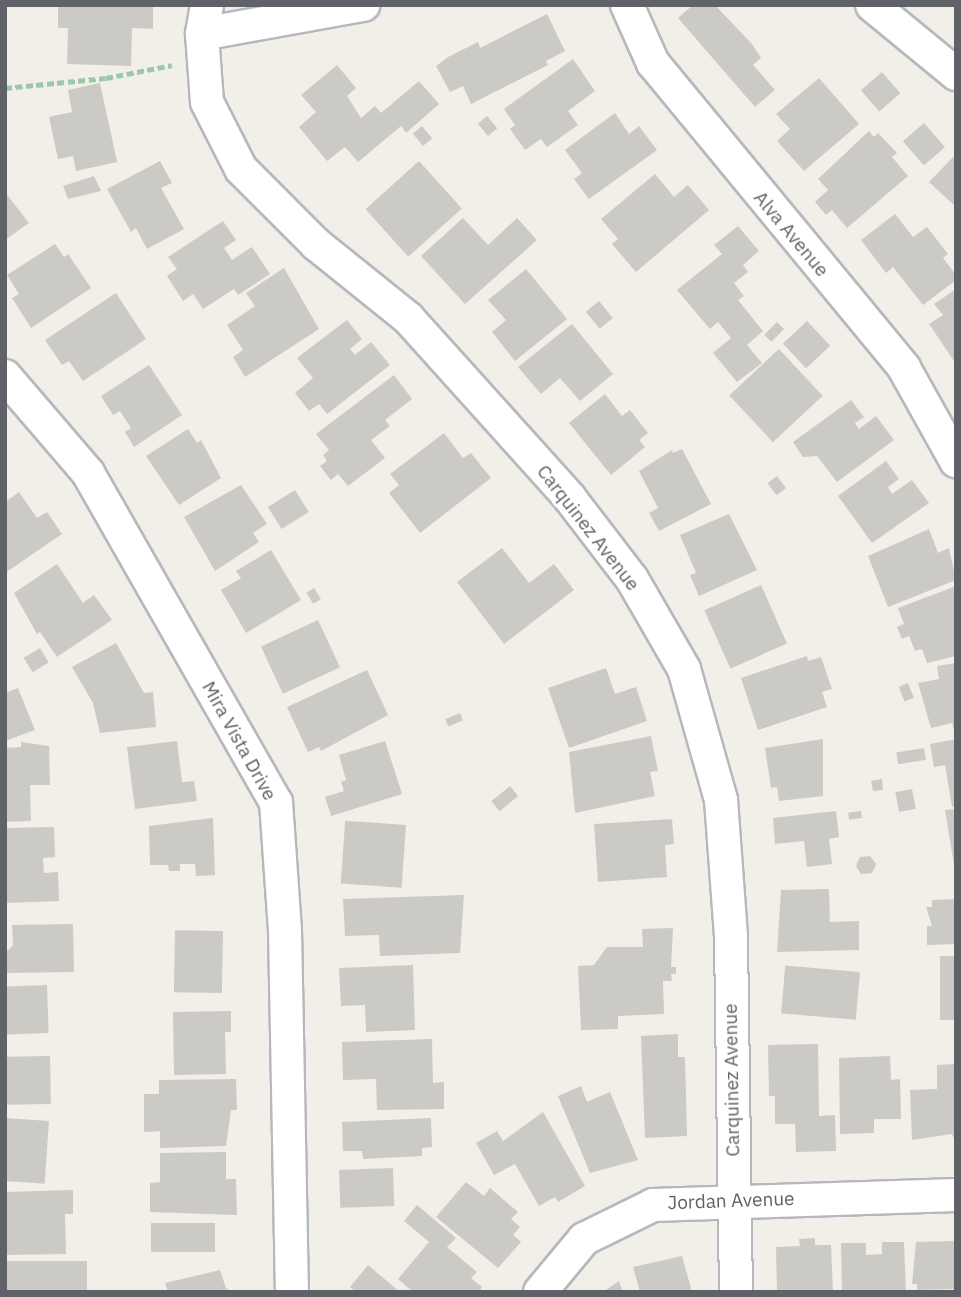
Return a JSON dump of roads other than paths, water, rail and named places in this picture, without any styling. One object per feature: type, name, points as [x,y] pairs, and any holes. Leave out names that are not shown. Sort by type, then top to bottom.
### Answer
[{"type":"street","points":[[204,32],[363,5]]},
{"type":"street","name":"Alva Avenue","points":[[627,5],[653,63],[904,368],[956,461]]},
{"type":"street","points":[[873,5],[956,74]]},
{"type":"street","name":"Carquinez Avenue","points":[[204,32],[207,102],[241,169],[316,244],[408,318],[569,497],[632,579],[684,669],[721,800],[731,937],[736,1292]]},
{"type":"street","name":"Mira Vista Drive","points":[[5,376],[88,473],[276,803],[285,930],[292,1292]]},
{"type":"street","name":"Jordan Avenue","points":[[540,1292],[583,1239],[653,1205],[734,1200],[956,1195]]}]
